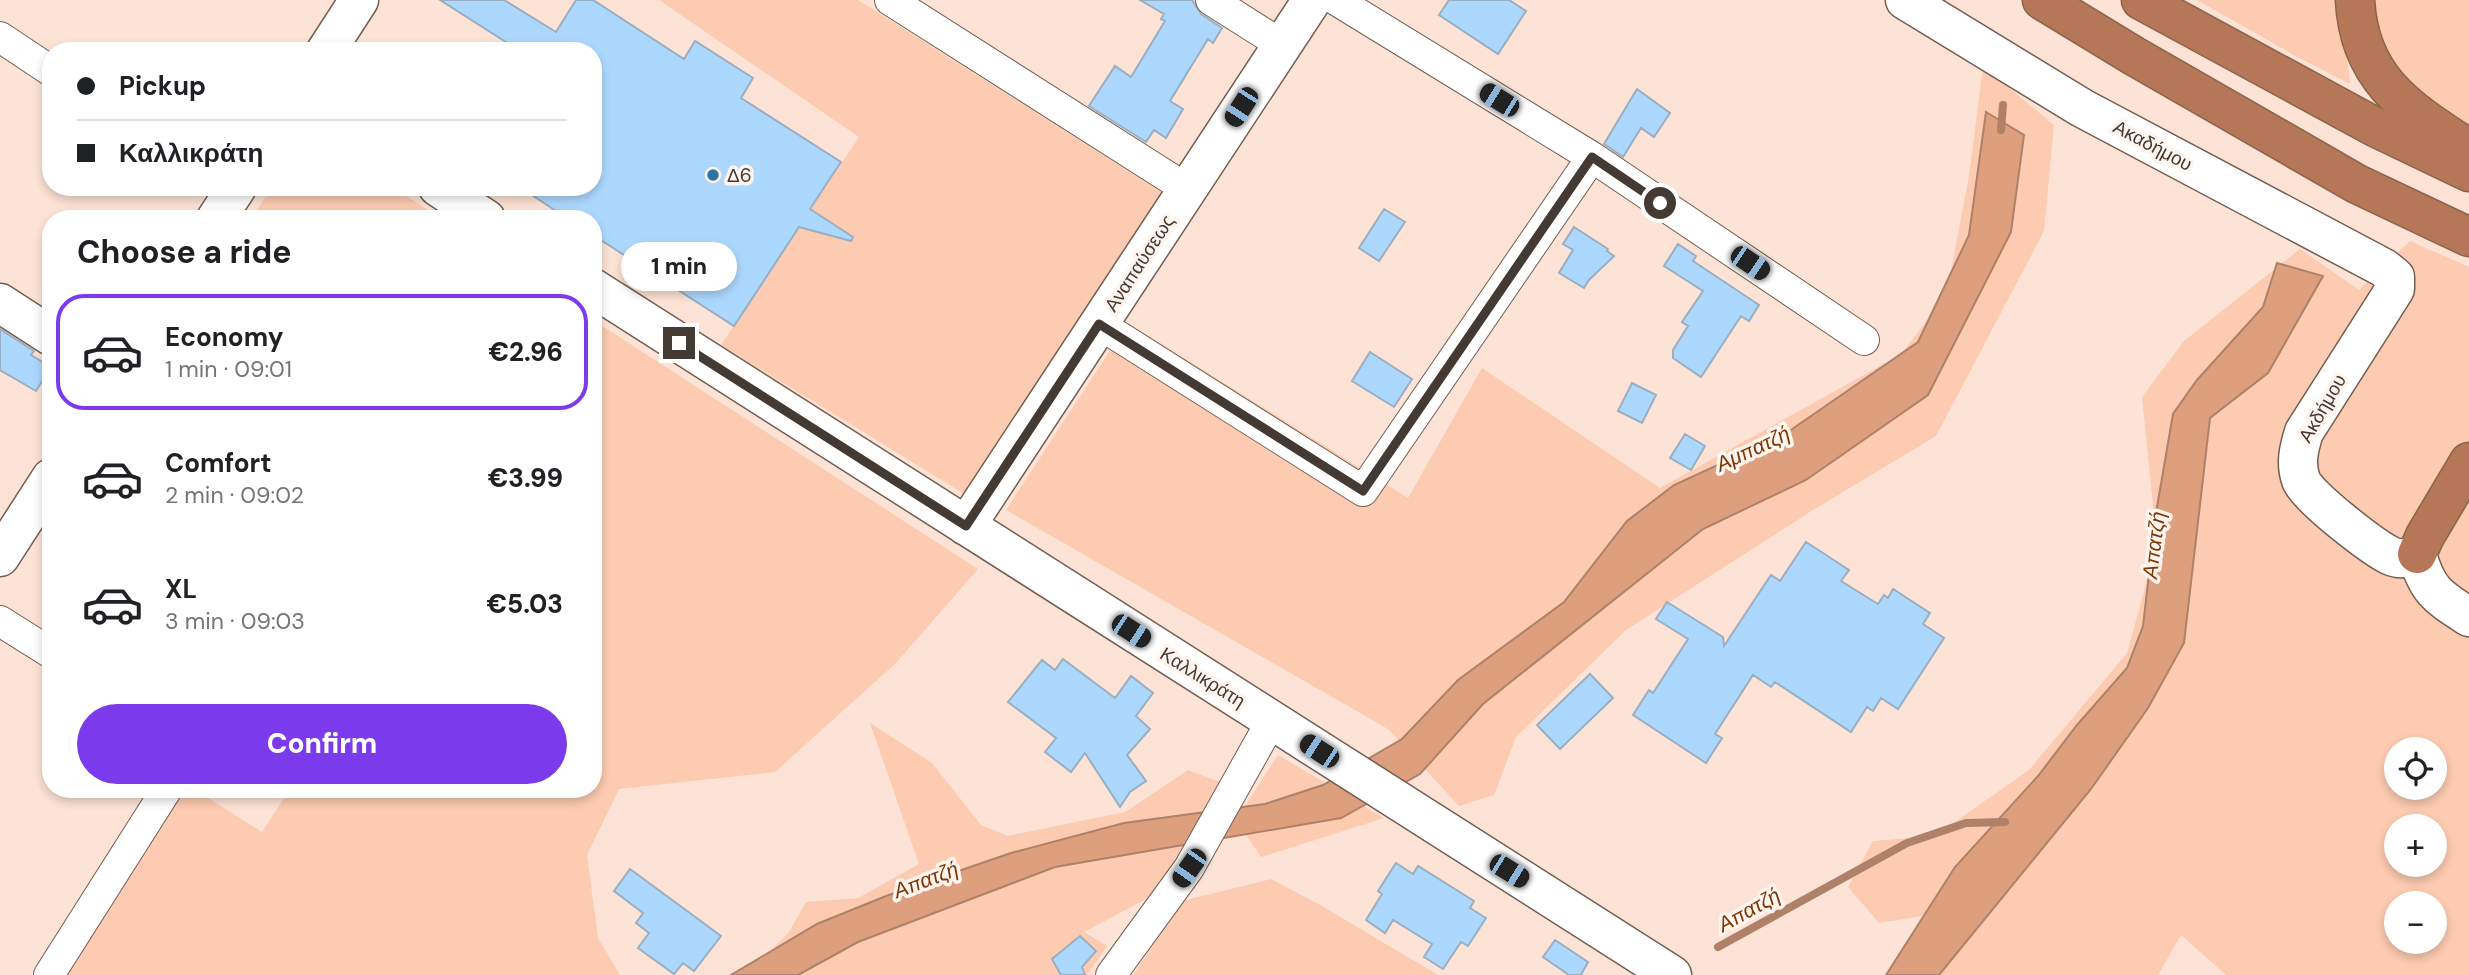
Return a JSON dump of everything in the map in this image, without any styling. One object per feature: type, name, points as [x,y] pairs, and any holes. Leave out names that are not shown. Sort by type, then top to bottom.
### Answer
[{"type":"highway","points":[[2042,0],[2357,184],[2469,237]]},
{"type":"highway","points":[[2141,0],[2375,127],[2469,172]]},
{"type":"highway","points":[[2355,0],[2356,25],[2364,49],[2378,76],[2428,122],[2469,149]]},
{"type":"highway","points":[[2357,184],[2469,264]]},
{"type":"highway","points":[[2417,554],[2469,461]]},
{"type":"street","points":[[332,42],[359,0]]},
{"type":"street","points":[[890,0],[1187,189]]},
{"type":"street","points":[[1211,0],[1282,45]]},
{"type":"street","name":"Αναπαύσεως","points":[[966,526],[1312,0]]},
{"type":"street","points":[[1336,0],[1592,157],[1864,340]]},
{"type":"street","name":"Ακαδήμου","points":[[1905,0],[2082,108],[2384,268],[2395,277],[2395,289]]},
{"type":"street","points":[[0,37],[42,65]]},
{"type":"street","points":[[1099,324],[1363,491],[1592,157]]},
{"type":"street","points":[[452,196],[472,210]]},
{"type":"street","name":"Ακδήμου","points":[[2395,289],[2304,432],[2297,456],[2301,481],[2314,498],[2393,557],[2408,558],[2417,554]]},
{"type":"street","name":"Καλλικράτη","points":[[602,294],[1672,975]]},
{"type":"street","points":[[0,303],[42,330]]},
{"type":"street","points":[[0,557],[42,492]]},
{"type":"street","points":[[2417,554],[2422,575],[2432,590],[2469,617]]},
{"type":"street","points":[[0,621],[42,647]]},
{"type":"street","points":[[1111,975],[1189,868],[1272,720]]},
{"type":"street","points":[[49,975],[161,798]]},
{"type":"shaded area","points":[[659,0],[858,0],[1166,195],[971,498],[721,345],[859,137]]},
{"type":"shaded area","points":[[2197,0],[2341,0],[2350,84],[2290,53]]},
{"type":"shaded area","points":[[2375,0],[2469,0],[2469,129],[2446,119],[2389,62],[2374,17]]},
{"type":"shaded area","points":[[1983,66],[2054,125],[2044,231],[1936,436],[1813,510],[1626,630],[1516,737],[1494,795],[1459,806],[1388,729],[1006,510],[1128,323],[1408,498],[1482,368],[1660,488],[1900,355],[1946,297],[1969,176]]},
{"type":"shaded area","points":[[266,196],[407,196],[428,210],[257,210]]},
{"type":"shaded area","points":[[2410,241],[2469,267],[2469,975],[2226,975],[2181,935],[2158,975],[1887,975],[1928,915],[1879,923],[1848,887],[1873,841],[1935,836],[2029,770],[2127,653],[2157,544],[2142,397],[2184,341],[2300,249],[2359,290]]},
{"type":"shaded area","points":[[602,326],[978,569],[896,663],[775,772],[619,789],[587,855],[598,938],[620,975],[67,975],[179,798],[208,798],[262,832],[284,798],[602,798]]},
{"type":"shaded area","points":[[870,723],[932,763],[981,825],[1008,836],[1125,812],[1188,770],[1230,786],[1150,897],[1084,932],[1107,946],[1087,975],[747,975],[789,932],[806,902],[858,898],[919,864]]},
{"type":"shaded area","points":[[1278,755],[1384,818],[1261,857],[1236,820]]},
{"type":"shaded area","points":[[1271,879],[1438,975],[1133,975],[1182,901]]},
{"type":"water","points":[[1986,112],[2024,135],[2011,232],[1928,395],[1806,480],[1703,529],[1483,704],[1420,774],[1341,818],[1055,867],[858,942],[798,975],[731,975],[817,924],[886,896],[1011,853],[1124,823],[1265,804],[1323,785],[1402,739],[1458,680],[1564,602],[1627,521],[1674,485],[1785,434],[1918,342],[1969,235]]},
{"type":"water","points":[[2277,263],[2323,276],[2268,373],[2210,418],[2184,643],[2148,708],[2091,789],[1939,975],[1886,975],[1955,867],[2038,776],[2077,725],[2127,668],[2143,626],[2156,513],[2173,414],[2197,380],[2263,307]]},
{"type":"building","name":"Δ6","points":[[440,0],[504,0],[556,32],[576,0],[593,0],[684,59],[695,41],[753,78],[741,98],[841,162],[810,209],[853,237],[851,241],[799,227],[734,326],[602,241],[602,210],[554,210],[534,196],[602,196],[602,42],[506,42]]},
{"type":"building","points":[[1140,0],[1192,0],[1201,14],[1222,28],[1213,43],[1208,39],[1170,101],[1183,109],[1166,138],[1154,130],[1146,142],[1089,106],[1115,66],[1131,77],[1165,21],[1161,19],[1164,14]]},
{"type":"building","points":[[1449,0],[1509,0],[1526,11],[1498,54],[1439,15]]},
{"type":"building","points":[[1637,89],[1670,113],[1654,137],[1641,128],[1623,157],[1604,144]]},
{"type":"building","points":[[1384,209],[1405,222],[1379,261],[1359,248]]},
{"type":"building","points":[[1574,227],[1608,249],[1614,256],[1584,288],[1559,273],[1573,250],[1563,244]]},
{"type":"building","points":[[1678,244],[1696,256],[1693,261],[1759,305],[1749,321],[1741,316],[1701,377],[1673,358],[1673,350],[1688,326],[1682,322],[1703,291],[1664,266]]},
{"type":"building","points":[[0,329],[34,351],[31,355],[42,362],[42,381],[36,391],[0,370]]},
{"type":"building","points":[[1370,352],[1412,379],[1394,407],[1352,381]]},
{"type":"building","points":[[1632,383],[1656,395],[1642,423],[1618,411]]},
{"type":"building","points":[[1685,434],[1705,446],[1691,470],[1670,458]]},
{"type":"building","points":[[1806,542],[1849,570],[1841,581],[1878,604],[1884,595],[1888,598],[1893,589],[1930,613],[1923,624],[1944,638],[1898,709],[1881,698],[1873,711],[1867,707],[1851,732],[1775,682],[1771,687],[1753,675],[1715,734],[1722,738],[1706,763],[1633,715],[1649,690],[1653,693],[1688,639],[1656,619],[1667,602],[1723,637],[1724,646],[1771,575],[1780,581]]},
{"type":"building","points":[[1063,659],[1115,698],[1131,676],[1153,693],[1136,716],[1150,729],[1127,755],[1146,781],[1130,792],[1120,807],[1085,753],[1071,772],[1045,752],[1056,738],[1008,702],[1042,660],[1055,670]]},
{"type":"building","points":[[1590,674],[1613,698],[1560,749],[1537,725]]},
{"type":"building","points":[[1396,863],[1413,874],[1418,866],[1474,901],[1470,908],[1486,918],[1468,946],[1461,942],[1443,969],[1424,957],[1432,944],[1393,920],[1385,933],[1366,920],[1382,894],[1378,891]]},
{"type":"building","points":[[630,869],[721,936],[694,971],[683,963],[674,974],[638,948],[649,933],[636,923],[643,913],[614,891]]},
{"type":"building","points":[[1080,936],[1096,951],[1082,967],[1085,975],[1061,975],[1052,959]]},
{"type":"building","points":[[1555,940],[1588,962],[1581,975],[1569,975],[1543,957]]},
{"type":"waterway","name":"Αμπατζή","points":[[2001,130],[2003,105]]},
{"type":"waterway","name":"Απατζή","points":[[1718,947],[1907,843],[1966,823],[2005,822]]},
{"type":"place","name":"Δ6","points":[[713,175]]},
{"type":"route","points":[[679,343],[966,526],[1099,324],[1363,491],[1592,157],[1660,203]]}]
